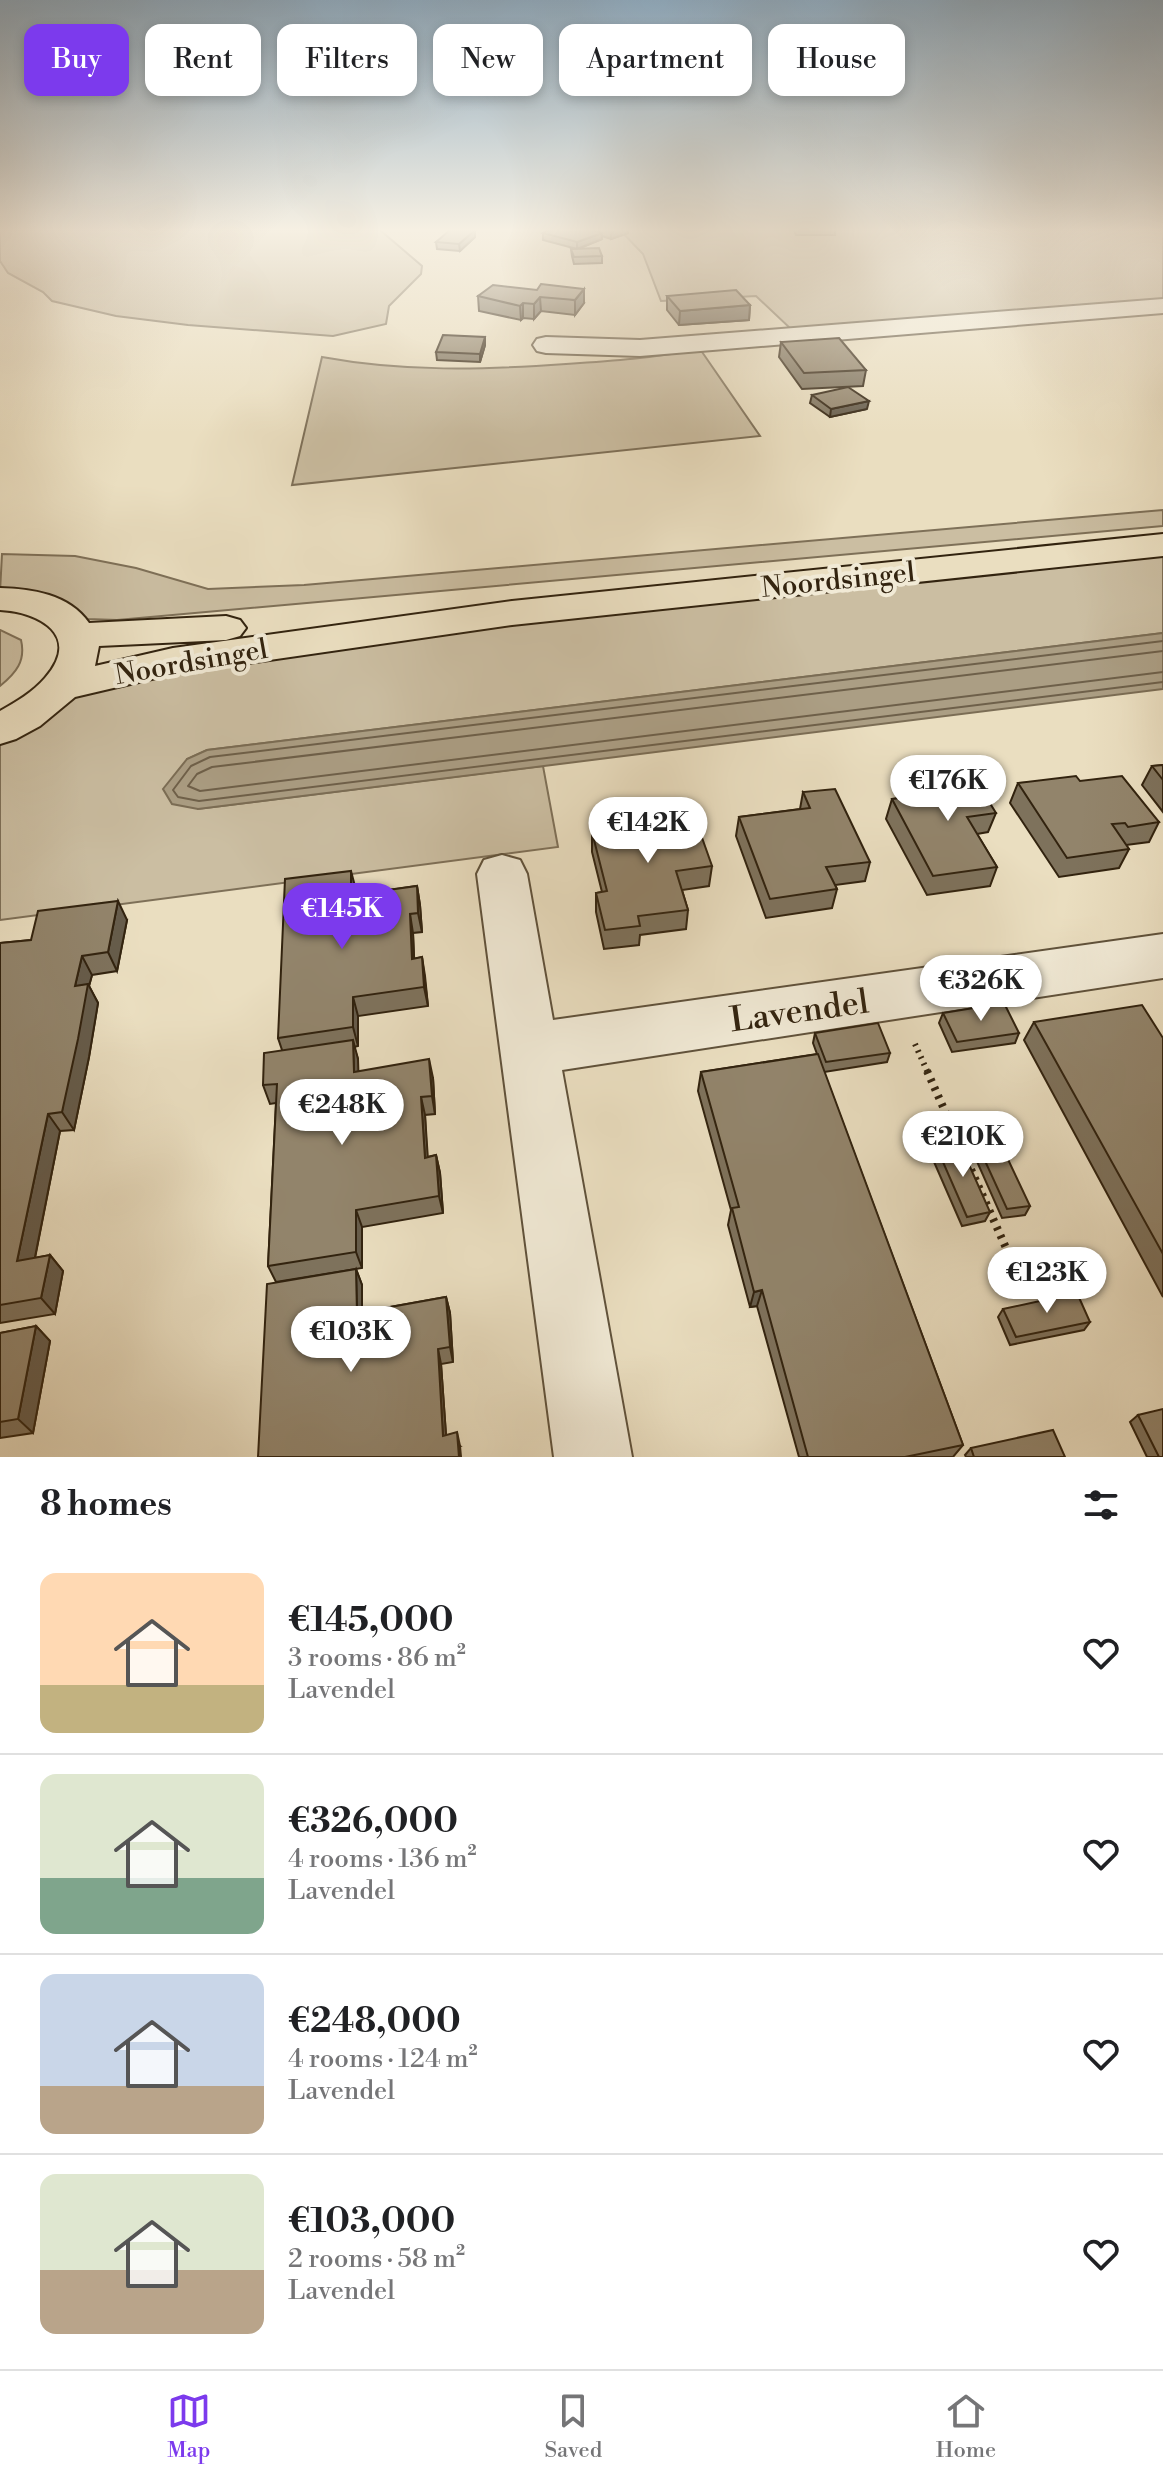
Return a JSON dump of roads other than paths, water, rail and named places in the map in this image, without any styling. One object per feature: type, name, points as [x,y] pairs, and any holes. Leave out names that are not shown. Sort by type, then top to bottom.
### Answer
[{"type":"main road","name":"Noordsingel","points":[[61,687],[173,661],[512,613],[1163,545]]},
{"type":"main road","points":[[0,599],[45,606],[69,619],[79,635],[79,658],[61,687],[32,712],[0,729]]},
{"type":"main road","name":"Noordsingel","points":[[79,635],[512,613]]},
{"type":"street","points":[[546,345],[640,348],[1163,306]]},
{"type":"street","points":[[502,874],[593,1457]]},
{"type":"street","name":"Lavendel","points":[[530,1049],[1163,956]]},
{"type":"water","points":[[1163,633],[1163,689],[198,809],[172,804],[163,789],[187,759],[207,750]]}]
